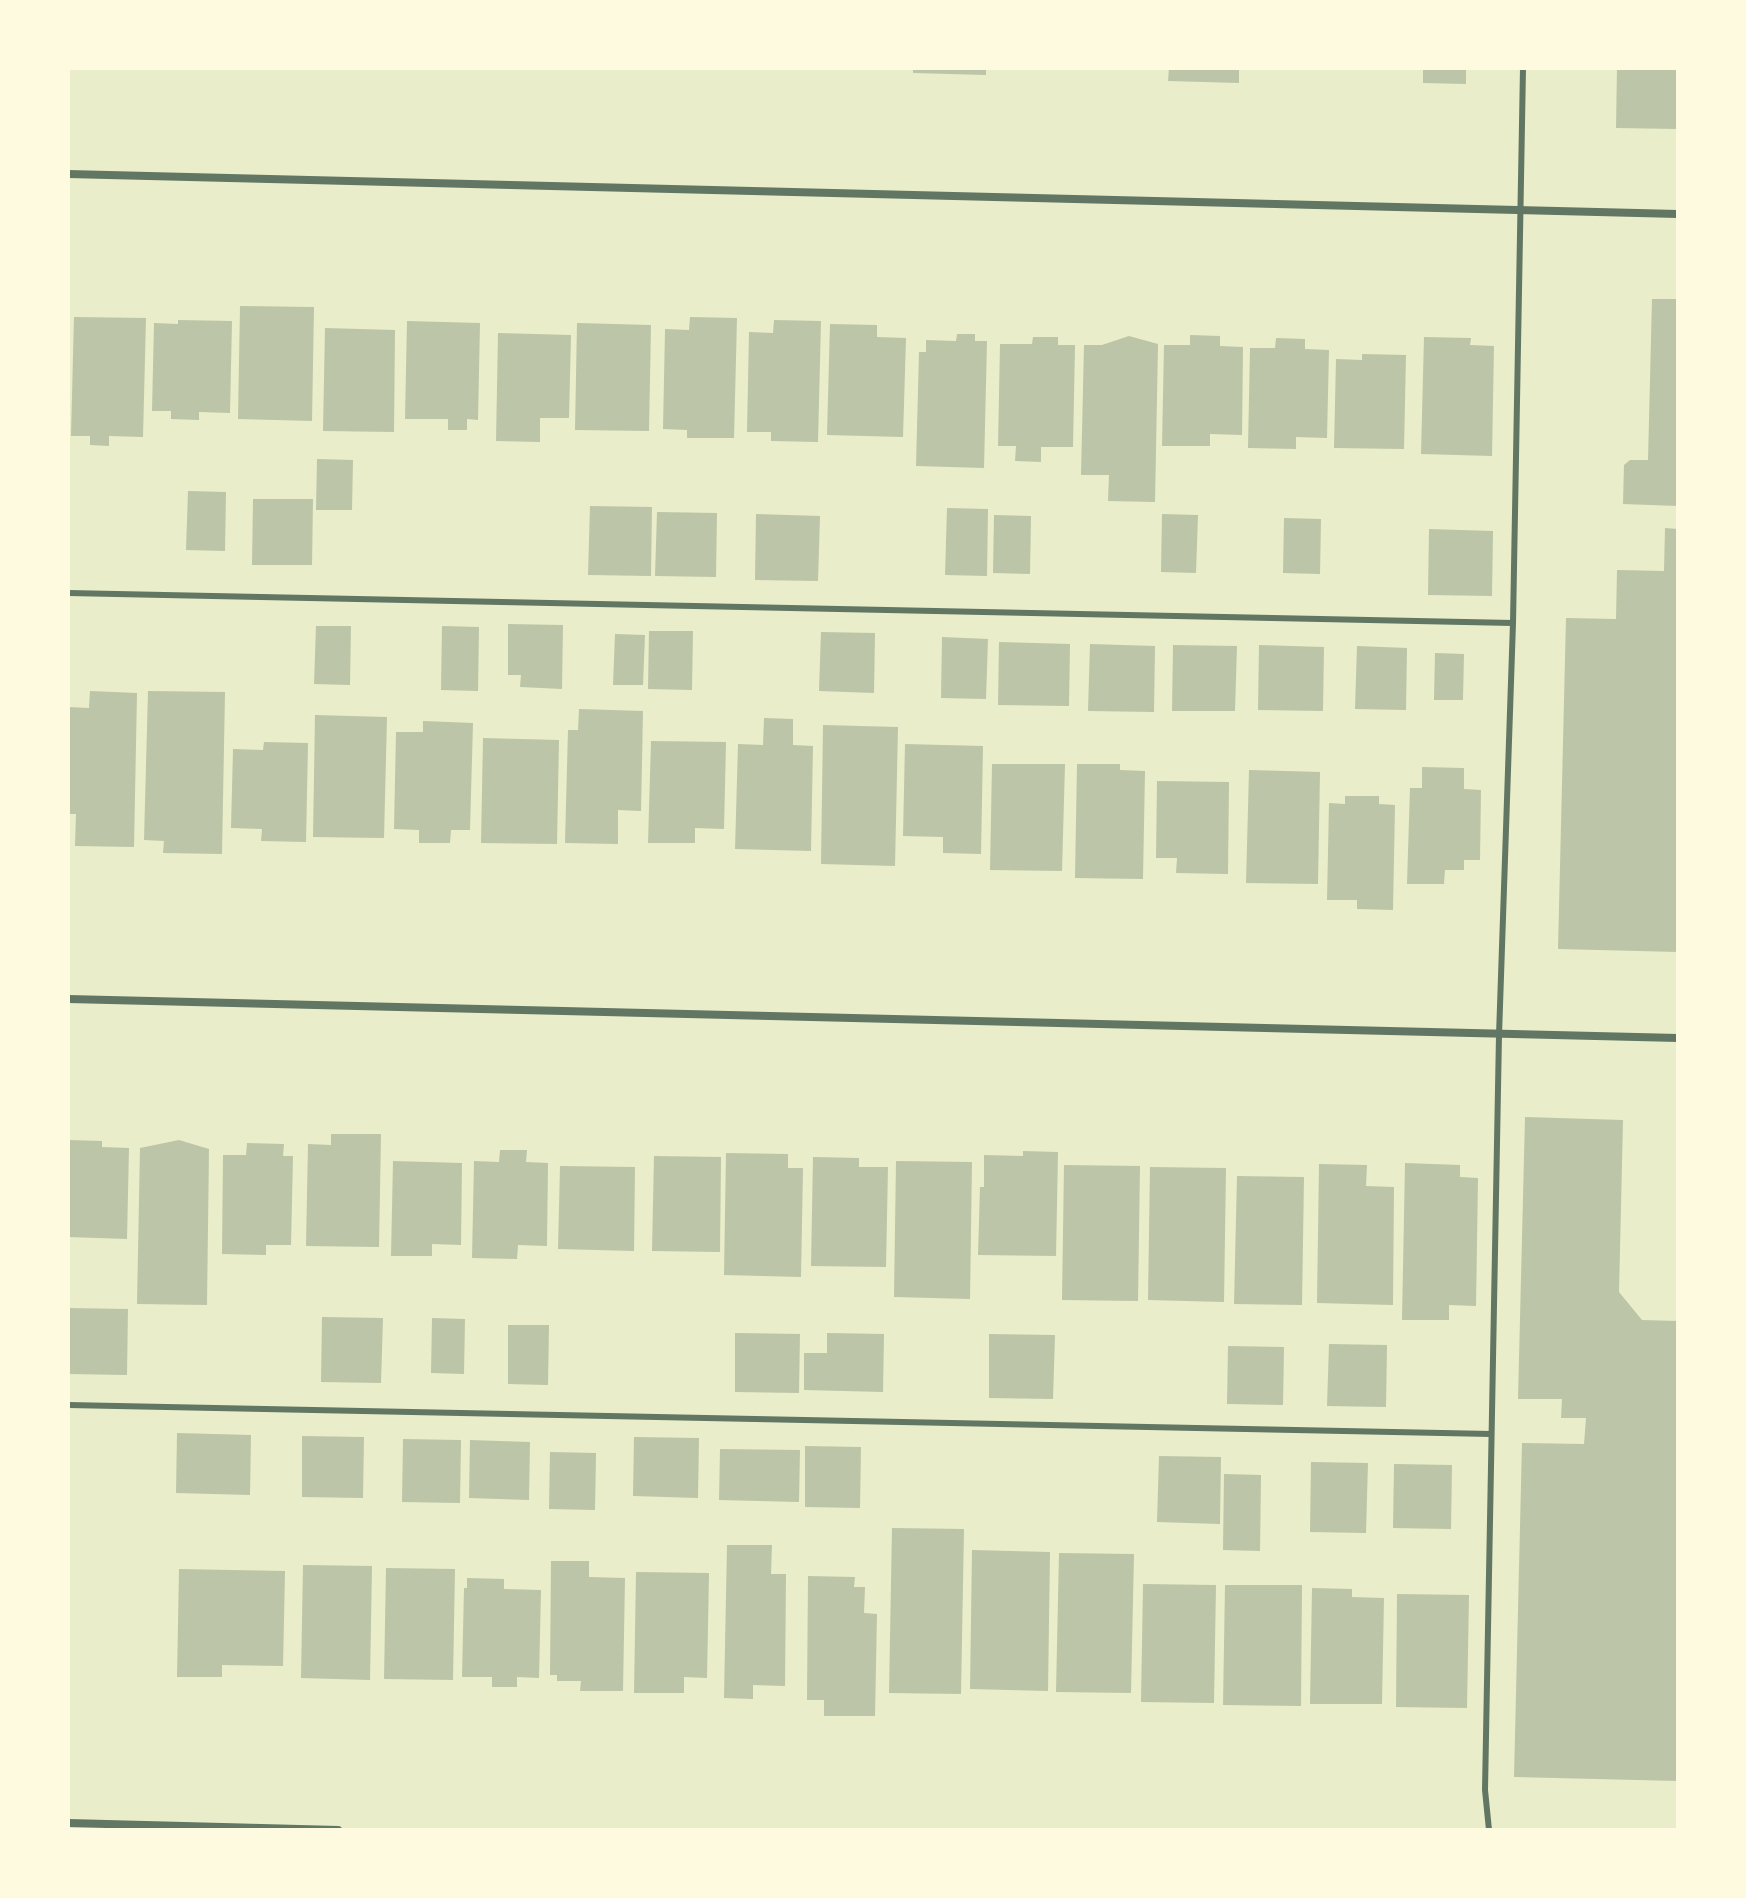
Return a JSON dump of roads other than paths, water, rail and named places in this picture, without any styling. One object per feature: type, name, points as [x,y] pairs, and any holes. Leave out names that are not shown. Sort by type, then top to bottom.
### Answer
[{"type":"street","points":[[68,174],[1678,214]]},
{"type":"street","points":[[68,999],[1678,1038]]},
{"type":"street","points":[[68,1823],[338,1830]]},
{"type":"lane","points":[[1489,1830],[1485,1790],[1491,1434],[1499,1035],[1513,623],[1523,68]]},
{"type":"lane","points":[[68,593],[1513,623]]},
{"type":"lane","points":[[68,1405],[1491,1434]]}]
